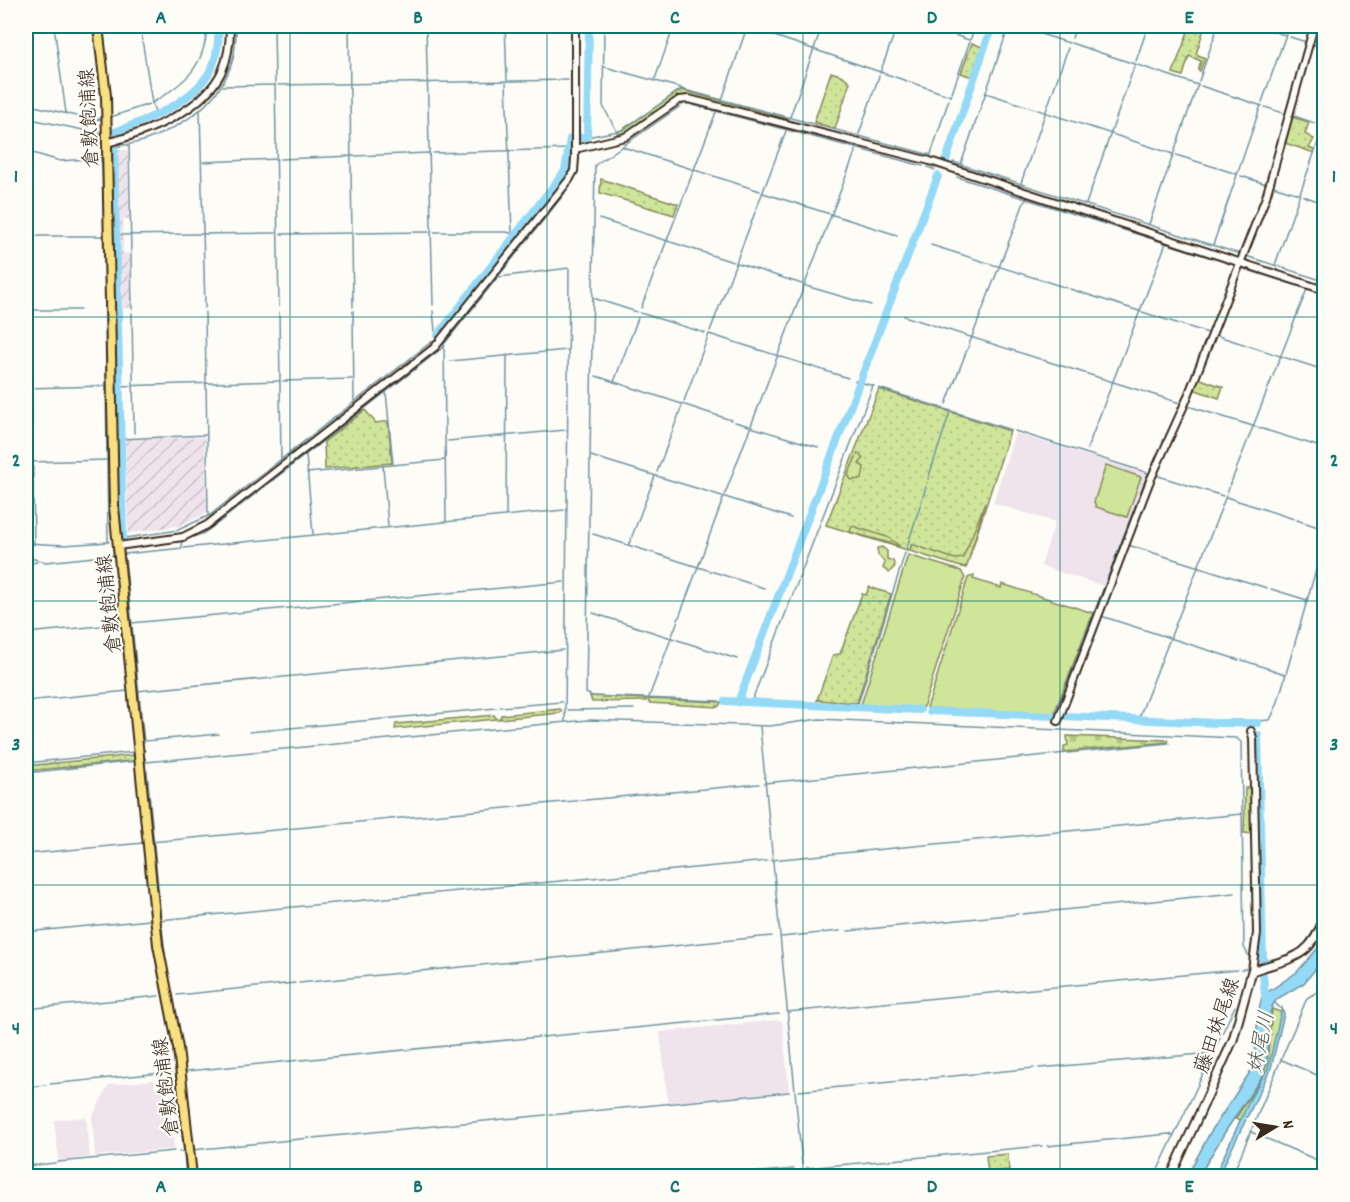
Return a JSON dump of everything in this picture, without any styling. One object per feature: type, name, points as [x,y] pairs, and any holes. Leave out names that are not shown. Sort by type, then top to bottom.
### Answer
[{"type":"main road","name":"倉敷飽浦線","points":[[98,26],[105,81],[107,142],[112,482],[122,546],[159,953],[178,1048],[192,1176]]},
{"type":"main road","name":"藤田妹尾線","points":[[1171,1176],[1233,1040],[1252,971],[1288,961],[1305,951],[1315,939],[1324,918]]},
{"type":"street","points":[[107,142],[138,134],[158,124],[185,109],[208,89],[219,76],[225,63],[230,26]]},
{"type":"street","points":[[122,546],[183,537],[207,525],[435,347],[571,178],[575,149],[575,26]]},
{"type":"street","points":[[1058,721],[1145,493],[1186,401],[1241,262],[1277,164],[1314,26]]},
{"type":"street","points":[[575,149],[625,137],[684,98],[944,166],[1324,290]]},
{"type":"street","points":[[1251,731],[1257,933],[1252,971]]},
{"type":"shaded area","points":[[117,150],[128,150],[129,219],[123,219],[123,234],[119,234]]},
{"type":"shaded area","points":[[123,236],[123,253],[130,254],[131,308],[119,309],[118,245],[120,237]]},
{"type":"shaded area","points":[[1015,433],[1147,474],[1103,586],[1041,566],[1055,522],[993,503]]},
{"type":"shaded area","points":[[205,437],[207,513],[178,526],[128,533],[125,439]]},
{"type":"shaded area","points":[[782,1021],[789,1091],[668,1103],[660,1032]]},
{"type":"shaded area","points":[[154,1080],[155,1089],[168,1087],[174,1149],[95,1156],[92,1117],[109,1085]]},
{"type":"shaded area","points":[[86,1117],[90,1157],[59,1161],[54,1120]]},
{"type":"green space","points":[[1190,26],[1199,27],[1203,32],[1196,54],[1205,58],[1200,71],[1198,70],[1201,61],[1189,56],[1183,76],[1173,73]]},
{"type":"green space","points":[[972,43],[982,47],[972,77],[961,73]]},
{"type":"green space","points":[[831,72],[843,76],[850,82],[835,129],[814,122]]},
{"type":"green space","points":[[681,90],[789,119],[789,122],[683,96],[626,134],[621,136],[617,133]]},
{"type":"green space","points":[[1292,117],[1309,122],[1305,134],[1314,139],[1309,148],[1314,150],[1314,153],[1285,143]]},
{"type":"green space","points":[[571,152],[571,163],[567,176],[559,190],[506,257],[501,257],[565,175]]},
{"type":"green space","points":[[601,179],[678,204],[674,215],[600,193]]},
{"type":"green space","points":[[1198,378],[1223,387],[1219,398],[1193,389]]},
{"type":"green space","points":[[879,389],[1010,431],[966,568],[826,525]]},
{"type":"green space","points":[[365,410],[376,423],[388,421],[392,463],[325,469],[324,442]]},
{"type":"green space","points":[[858,453],[863,459],[859,464],[864,467],[862,479],[851,480],[848,475]]},
{"type":"green space","points":[[1106,465],[1141,477],[1127,517],[1096,507],[1094,502]]},
{"type":"green space","points":[[985,503],[967,566],[961,567],[910,551],[911,545],[914,545],[955,559],[963,558]]},
{"type":"green space","points":[[852,526],[887,537],[900,546],[850,532]]},
{"type":"green space","points":[[882,547],[887,551],[887,559],[893,561],[895,566],[889,573],[883,568],[885,563],[878,555],[877,548]]},
{"type":"green space","points":[[908,555],[961,571],[965,578],[923,708],[861,705]]},
{"type":"green space","points":[[974,575],[973,579],[1001,588],[1002,584],[1093,613],[1054,714],[927,708],[968,578]]},
{"type":"green space","points":[[869,587],[891,594],[857,703],[817,700],[833,655],[840,654],[862,594],[866,595]]},
{"type":"green space","points":[[590,696],[646,699],[646,701],[592,702]]},
{"type":"green space","points":[[648,699],[722,702],[718,707],[649,703]]},
{"type":"green space","points":[[560,709],[562,711],[560,713],[499,719],[501,715]]},
{"type":"green space","points":[[494,715],[497,719],[395,729],[396,724]]},
{"type":"green space","points":[[1067,736],[1168,740],[1168,742],[1064,752],[1064,746],[1068,745]]},
{"type":"green space","points":[[134,755],[135,760],[131,761],[26,771],[26,766]]},
{"type":"green space","points":[[1245,788],[1251,788],[1253,834],[1244,833]]},
{"type":"green space","points":[[1272,1009],[1283,1013],[1268,1070],[1241,1120],[1235,1119],[1261,1079],[1267,1063]]},
{"type":"green space","points":[[1008,1154],[1009,1170],[988,1172],[986,1156]]},
{"type":"water","name":"妹尾川","points":[[1324,941],[1324,959],[1304,983],[1277,999],[1272,1006],[1268,1021],[1267,1063],[1261,1078],[1199,1176],[1187,1176],[1210,1133],[1254,1066],[1258,1014],[1262,996],[1297,972]]},
{"type":"water","points":[[1282,1008],[1284,1014],[1271,1068],[1220,1173],[1217,1171],[1251,1097],[1268,1068]]},
{"type":"waterway","points":[[54,26],[66,113]]},
{"type":"waterway","points":[[140,26],[152,103]]},
{"type":"waterway","points":[[156,114],[152,103],[183,81],[197,63],[202,53],[207,26]]},
{"type":"waterway","points":[[112,133],[168,109],[194,91],[204,80],[214,62],[219,26]]},
{"type":"waterway","points":[[114,148],[142,141],[173,128],[209,101],[219,89],[232,62],[237,26]]},
{"type":"waterway","points":[[274,26],[279,307]]},
{"type":"waterway","points":[[349,26],[353,307]]},
{"type":"waterway","points":[[426,26],[433,305]]},
{"type":"waterway","points":[[505,26],[507,80]]},
{"type":"waterway","points":[[438,335],[565,171],[570,139],[587,137],[589,26]]},
{"type":"waterway","points":[[604,26],[603,106],[616,130]]},
{"type":"waterway","points":[[655,79],[674,26]]},
{"type":"waterway","points":[[744,26],[748,27]]},
{"type":"waterway","points":[[790,117],[822,26]]},
{"type":"waterway","points":[[880,73],[897,26]]},
{"type":"waterway","points":[[928,26],[969,40]]},
{"type":"waterway","points":[[951,96],[975,26]]},
{"type":"waterway","points":[[944,166],[992,26]]},
{"type":"waterway","points":[[961,164],[1009,26]]},
{"type":"waterway","points":[[1016,26],[1069,43]]},
{"type":"waterway","points":[[1072,38],[1076,26]]},
{"type":"waterway","points":[[1136,61],[1148,26]]},
{"type":"waterway","points":[[1199,81],[1218,26]]},
{"type":"waterway","points":[[1255,26],[1285,35]]},
{"type":"waterway","points":[[1262,102],[1289,26]]},
{"type":"waterway","points":[[751,28],[951,96]]},
{"type":"waterway","points":[[722,100],[746,30]]},
{"type":"waterway","points":[[1290,37],[1306,42]]},
{"type":"waterway","points":[[1071,43],[1198,85]]},
{"type":"waterway","points":[[1311,44],[1324,48]]},
{"type":"waterway","points":[[1021,183],[1068,48]]},
{"type":"waterway","points":[[1086,204],[1135,64]]},
{"type":"waterway","points":[[605,67],[681,88]]},
{"type":"waterway","points":[[859,134],[879,76]]},
{"type":"waterway","points":[[278,85],[568,80]]},
{"type":"waterway","points":[[506,83],[512,232]]},
{"type":"waterway","points":[[1149,224],[1198,84]]},
{"type":"waterway","points":[[223,86],[275,85]]},
{"type":"waterway","points":[[1201,86],[1262,106]]},
{"type":"waterway","points":[[587,137],[623,130],[681,89],[931,155]]},
{"type":"waterway","points":[[986,93],[1173,154]]},
{"type":"waterway","points":[[931,154],[949,99]]},
{"type":"waterway","points":[[719,701],[592,696],[586,693],[595,165],[685,103],[923,166]]},
{"type":"waterway","points":[[26,104],[93,120],[102,119]]},
{"type":"waterway","points":[[111,117],[149,104]]},
{"type":"waterway","points":[[1213,245],[1261,105]]},
{"type":"waterway","points":[[1265,107],[1286,114]]},
{"type":"waterway","points":[[200,110],[205,308]]},
{"type":"waterway","points":[[641,308],[716,112]]},
{"type":"waterway","points":[[1294,116],[1323,126]]},
{"type":"waterway","points":[[26,118],[102,134]]},
{"type":"waterway","points":[[1275,265],[1323,128]]},
{"type":"waterway","points":[[710,331],[786,131]]},
{"type":"waterway","points":[[114,132],[115,138]]},
{"type":"waterway","points":[[129,145],[132,309]]},
{"type":"waterway","points":[[623,147],[760,191]]},
{"type":"waterway","points":[[114,148],[123,540]]},
{"type":"waterway","points":[[433,153],[570,149]]},
{"type":"waterway","points":[[725,494],[856,150]]},
{"type":"waterway","points":[[26,151],[60,161],[102,158]]},
{"type":"waterway","points":[[28,151],[34,545]]},
{"type":"waterway","points":[[280,159],[429,153]]},
{"type":"waterway","points":[[1176,155],[1237,174]]},
{"type":"waterway","points":[[100,158],[104,209],[108,541]]},
{"type":"waterway","points":[[203,162],[277,159]]},
{"type":"waterway","points":[[953,162],[1240,254]]},
{"type":"waterway","points":[[928,167],[935,170]]},
{"type":"waterway","points":[[738,702],[938,176]]},
{"type":"waterway","points":[[1241,176],[1266,184]]},
{"type":"waterway","points":[[957,177],[1234,265]]},
{"type":"waterway","points":[[1273,186],[1299,194]]},
{"type":"waterway","points":[[445,343],[565,193]]},
{"type":"waterway","points":[[763,193],[897,235]]},
{"type":"waterway","points":[[1303,196],[1324,203]]},
{"type":"waterway","points":[[946,404],[1025,200]]},
{"type":"waterway","points":[[599,219],[733,262]]},
{"type":"waterway","points":[[281,234],[430,232]]},
{"type":"waterway","points":[[434,232],[507,232],[516,235]]},
{"type":"waterway","points":[[113,235],[276,233]]},
{"type":"waterway","points":[[26,236],[103,236]]},
{"type":"waterway","points":[[1087,449],[1166,243]]},
{"type":"waterway","points":[[931,245],[1067,288]]},
{"type":"waterway","points":[[1246,256],[1324,281]]},
{"type":"waterway","points":[[737,263],[802,284]]},
{"type":"waterway","points":[[499,277],[569,268],[565,721]]},
{"type":"waterway","points":[[1241,268],[1324,294]]},
{"type":"waterway","points":[[806,286],[871,305]]},
{"type":"waterway","points":[[1070,289],[1208,333]]},
{"type":"waterway","points":[[1227,493],[1307,289]]},
{"type":"waterway","points":[[593,298],[637,312]]},
{"type":"waterway","points":[[26,310],[80,310]]},
{"type":"waterway","points":[[353,311],[354,403]]},
{"type":"waterway","points":[[433,311],[435,331]]},
{"type":"waterway","points":[[205,312],[208,515]]},
{"type":"waterway","points":[[279,312],[281,459]]},
{"type":"waterway","points":[[132,313],[134,433]]},
{"type":"waterway","points":[[640,313],[705,333]]},
{"type":"waterway","points":[[904,316],[1040,359]]},
{"type":"waterway","points":[[614,382],[638,318]]},
{"type":"waterway","points":[[684,401],[709,334],[848,378]]},
{"type":"waterway","points":[[1215,335],[1324,370]]},
{"type":"waterway","points":[[126,538],[178,530],[210,515],[435,339]]},
{"type":"waterway","points":[[444,342],[446,521]]},
{"type":"waterway","points":[[182,547],[181,541],[204,533],[218,523],[445,346]]},
{"type":"waterway","points":[[450,361],[567,350]]},
{"type":"waterway","points":[[506,515],[507,355]]},
{"type":"waterway","points":[[1043,360],[1180,403]]},
{"type":"waterway","points":[[596,376],[731,420]]},
{"type":"waterway","points":[[283,381],[352,379]]},
{"type":"waterway","points":[[119,386],[280,381]]},
{"type":"waterway","points":[[855,381],[874,386]]},
{"type":"waterway","points":[[26,388],[106,386]]},
{"type":"waterway","points":[[751,703],[873,386]]},
{"type":"waterway","points":[[879,388],[1011,430]]},
{"type":"waterway","points":[[386,392],[393,464]]},
{"type":"waterway","points":[[657,472],[682,406]]},
{"type":"waterway","points":[[1188,406],[1324,448]]},
{"type":"waterway","points":[[928,479],[950,412]]},
{"type":"waterway","points":[[735,422],[749,426]]},
{"type":"waterway","points":[[751,427],[818,447]]},
{"type":"waterway","points":[[448,441],[566,430]]},
{"type":"waterway","points":[[1015,431],[1148,473]]},
{"type":"waterway","points":[[120,439],[206,435]]},
{"type":"waterway","points":[[306,455],[313,534]]},
{"type":"waterway","points":[[591,456],[722,496]]},
{"type":"waterway","points":[[26,462],[108,460]]},
{"type":"waterway","points":[[307,473],[445,460]]},
{"type":"waterway","points":[[383,466],[388,526]]},
{"type":"waterway","points":[[1054,716],[1148,473]]},
{"type":"waterway","points":[[1155,475],[1223,496]]},
{"type":"waterway","points":[[629,544],[655,476]]},
{"type":"waterway","points":[[906,550],[926,487]]},
{"type":"waterway","points":[[593,534],[698,567],[724,496]]},
{"type":"waterway","points":[[1138,720],[1226,496]]},
{"type":"waterway","points":[[725,497],[791,518]]},
{"type":"waterway","points":[[1226,497],[1294,519]]},
{"type":"waterway","points":[[124,554],[564,510]]},
{"type":"waterway","points":[[1297,520],[1324,529]]},
{"type":"waterway","points":[[26,543],[64,545],[109,542]]},
{"type":"waterway","points":[[1258,721],[1270,720],[1277,705],[1324,542]]},
{"type":"waterway","points":[[1128,545],[1267,588]]},
{"type":"waterway","points":[[857,707],[905,553]]},
{"type":"waterway","points":[[26,557],[46,562],[114,555]]},
{"type":"waterway","points":[[125,558],[144,742]]},
{"type":"waterway","points":[[26,564],[37,562]]},
{"type":"waterway","points":[[649,697],[698,567],[764,588]]},
{"type":"waterway","points":[[131,623],[564,582]]},
{"type":"waterway","points":[[1271,589],[1307,600]]},
{"type":"waterway","points":[[593,613],[737,659]]},
{"type":"waterway","points":[[1101,616],[1239,660]]},
{"type":"waterway","points":[[26,633],[122,624]]},
{"type":"waterway","points":[[137,691],[563,650]]},
{"type":"waterway","points":[[1242,660],[1285,674]]},
{"type":"waterway","points":[[26,701],[128,691]]},
{"type":"waterway","points":[[725,701],[920,710]]},
{"type":"waterway","points":[[500,707],[562,702]]},
{"type":"waterway","points":[[249,732],[496,708]]},
{"type":"waterway","points":[[568,710],[634,709]]},
{"type":"waterway","points":[[930,711],[1055,716]]},
{"type":"waterway","points":[[1064,716],[1258,723]]},
{"type":"waterway","points":[[145,758],[146,762],[588,720],[770,726],[819,719],[1236,738],[1241,742],[1244,947],[1250,959],[1248,968],[1241,970]]},
{"type":"waterway","points":[[760,727],[802,1164]]},
{"type":"waterway","points":[[145,741],[219,734]]},
{"type":"waterway","points":[[1258,735],[1263,959]]},
{"type":"waterway","points":[[764,783],[1169,743]]},
{"type":"waterway","points":[[26,763],[135,752]]},
{"type":"waterway","points":[[26,773],[137,761]]},
{"type":"waterway","points":[[147,771],[161,919]]},
{"type":"waterway","points":[[520,806],[759,784]]},
{"type":"waterway","points":[[151,842],[516,807]]},
{"type":"waterway","points":[[771,860],[1242,814]]},
{"type":"waterway","points":[[26,854],[143,843]]},
{"type":"waterway","points":[[159,920],[767,861]]},
{"type":"waterway","points":[[1292,954],[1312,934],[1324,891]]},
{"type":"waterway","points":[[1022,914],[1235,893]]},
{"type":"waterway","points":[[848,931],[1018,914]]},
{"type":"waterway","points":[[26,932],[150,920]]},
{"type":"waterway","points":[[162,927],[167,972],[175,1006],[173,1007]]},
{"type":"waterway","points":[[781,937],[840,931]]},
{"type":"waterway","points":[[535,960],[772,936]]},
{"type":"waterway","points":[[1263,961],[1285,957]]},
{"type":"waterway","points":[[299,983],[531,960]]},
{"type":"waterway","points":[[787,1012],[1237,970]]},
{"type":"waterway","points":[[1263,975],[1266,1004]]},
{"type":"waterway","points":[[177,995],[295,983]]},
{"type":"waterway","points":[[1232,1176],[1307,998],[1324,988]]},
{"type":"waterway","points":[[26,1009],[159,996]]},
{"type":"waterway","points":[[1275,1003],[1282,1010]]},
{"type":"waterway","points":[[1155,1176],[1235,1006]]},
{"type":"waterway","points":[[542,1037],[779,1014]]},
{"type":"waterway","points":[[187,1071],[539,1037]]},
{"type":"waterway","points":[[1039,1068],[1213,1053]]},
{"type":"waterway","points":[[1282,1060],[1324,1078]]},
{"type":"waterway","points":[[799,1091],[1034,1068]]},
{"type":"waterway","points":[[50,1084],[171,1072]]},
{"type":"waterway","points":[[177,1079],[186,1176]]},
{"type":"waterway","points":[[26,1087],[46,1085]]},
{"type":"waterway","points":[[550,1115],[789,1092]]},
{"type":"waterway","points":[[313,1138],[546,1115]]},
{"type":"waterway","points":[[1251,1132],[1324,1163]]},
{"type":"waterway","points":[[1047,1146],[1169,1134],[1174,1136]]},
{"type":"waterway","points":[[192,1150],[310,1138]]},
{"type":"waterway","points":[[806,1168],[1042,1146]]},
{"type":"waterway","points":[[58,1162],[174,1151]]},
{"type":"waterway","points":[[179,1152],[185,1151]]},
{"type":"waterway","points":[[26,1166],[55,1163]]},
{"type":"waterway","points":[[718,1176],[794,1169]]},
{"type":"waterway","points":[[802,1169],[803,1176]]}]
